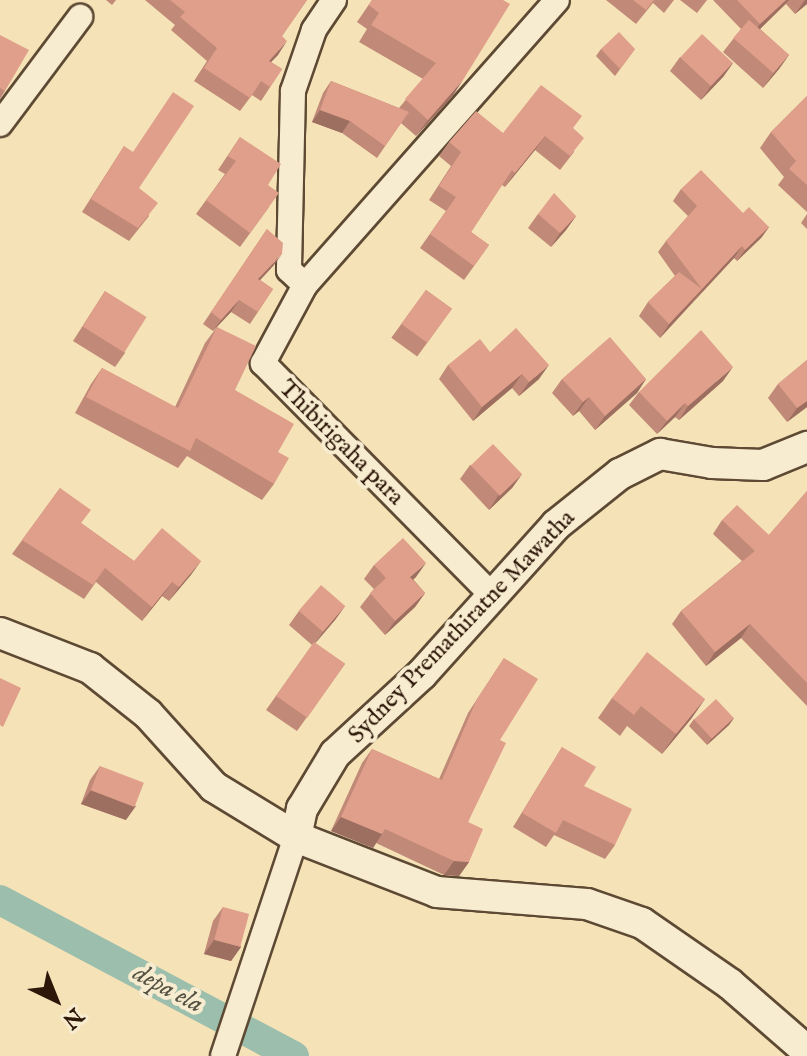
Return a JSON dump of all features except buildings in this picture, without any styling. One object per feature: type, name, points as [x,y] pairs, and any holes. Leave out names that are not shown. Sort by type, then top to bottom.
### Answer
[{"type":"street","points":[[334,0],[314,30],[293,91],[289,270],[305,285],[557,0]]},
{"type":"street","points":[[0,124],[80,17]]},
{"type":"street","name":"Thibirigaha para","points":[[305,285],[263,363],[492,595]]},
{"type":"street","name":"Sydney Premathiratne Mawatha","points":[[296,837],[308,798],[335,754],[422,674],[556,525],[620,474],[660,454],[712,463],[763,465],[807,447]]},
{"type":"street","points":[[0,633],[90,668],[148,714],[214,787],[296,837],[437,892],[587,904],[642,923],[730,984],[807,1051]]},
{"type":"street","points":[[224,1054],[296,837]]},
{"type":"waterway","name":"depa ela","points":[[0,900],[294,1056]]}]
